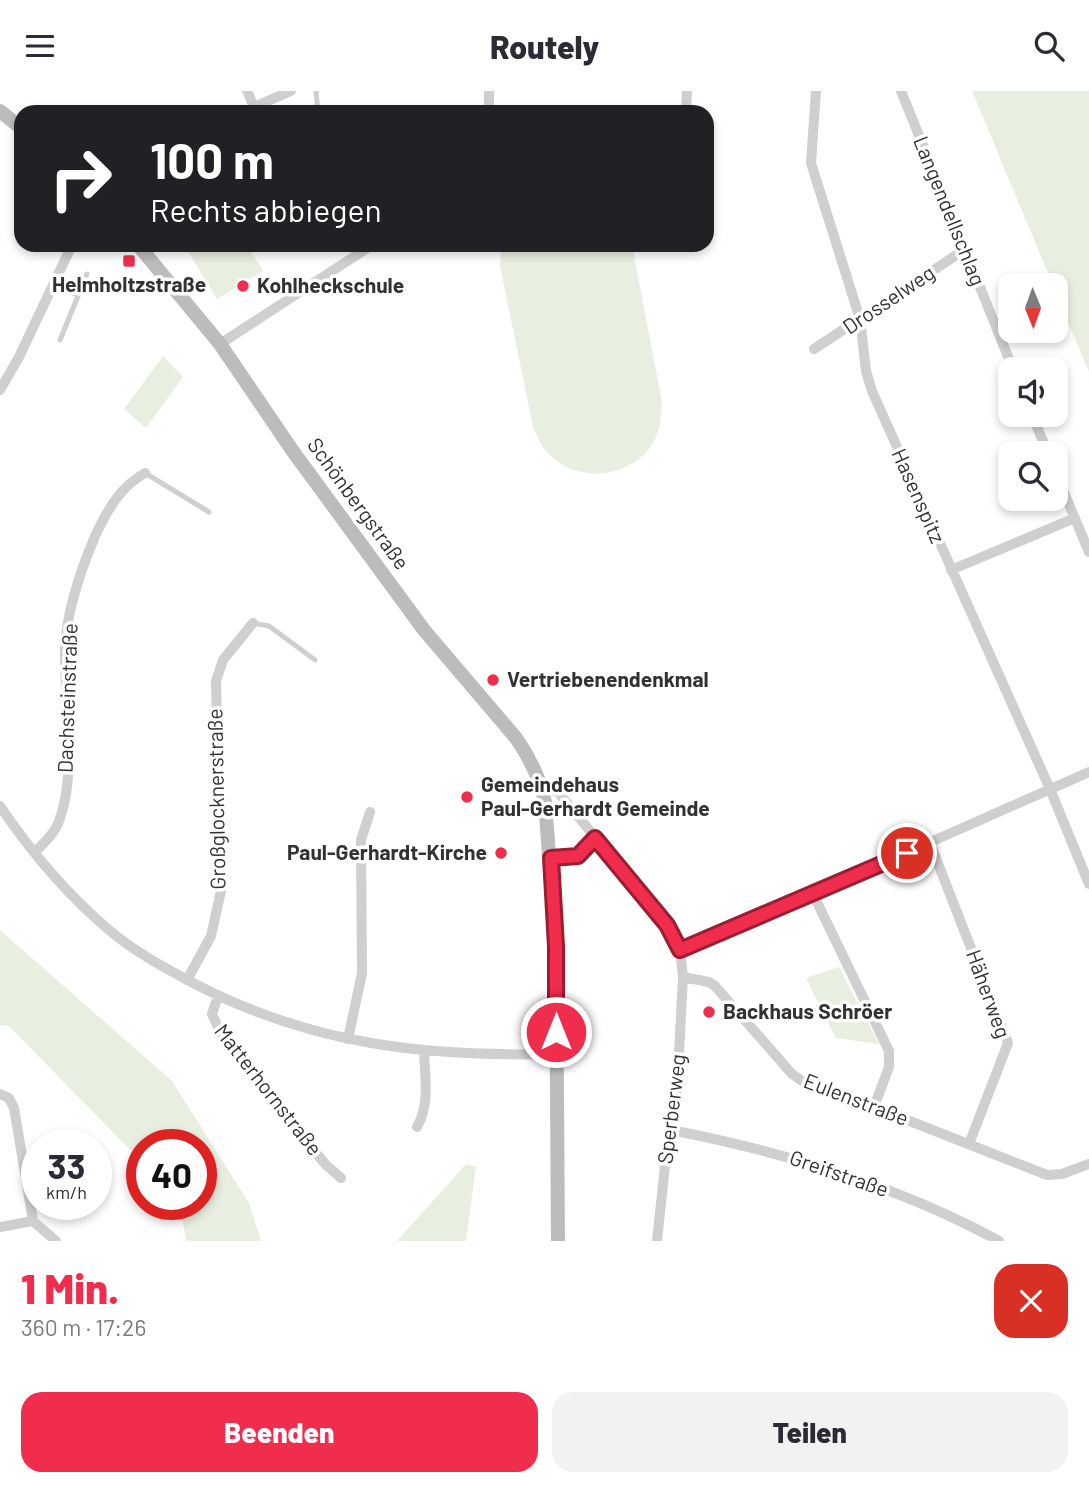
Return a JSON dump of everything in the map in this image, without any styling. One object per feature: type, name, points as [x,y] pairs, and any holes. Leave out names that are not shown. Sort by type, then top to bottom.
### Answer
[{"type":"street","points":[[255,105],[270,95],[291,91]]},
{"type":"street","name":"Hasenspitz","points":[[816,91],[811,163],[860,319],[866,370],[872,391],[1050,789],[1089,884]]},
{"type":"street","name":"Langendellschlag","points":[[901,91],[1008,357]]},
{"type":"street","points":[[0,111],[14,122]]},
{"type":"street","name":"Drosselweg","points":[[814,349],[964,250]]},
{"type":"street","points":[[0,390],[19,357],[69,252]]},
{"type":"street","name":"Schönbergstraße","points":[[144,252],[219,344],[292,450],[424,630],[516,738],[528,756],[542,787],[551,858],[556,935],[558,1241]]},
{"type":"street","points":[[219,344],[361,252]]},
{"type":"street","name":"Dachsteinstraße","points":[[35,852],[55,829],[61,818],[65,797],[68,745],[65,647],[75,594],[86,558],[108,509],[120,493],[145,473]]},
{"type":"street","points":[[1068,502],[1089,552]]},
{"type":"street","points":[[951,570],[1075,518]]},
{"type":"street","name":"Großglocknerstraße","points":[[187,980],[211,936],[220,898],[216,681],[223,660],[253,623]]},
{"type":"street","points":[[680,950],[1089,772]]},
{"type":"street","points":[[542,787],[558,792],[667,925],[680,950],[683,977]]},
{"type":"street","points":[[0,806],[55,878],[110,931],[145,957],[218,996],[282,1021],[383,1047],[480,1055],[557,1054]]},
{"type":"street","points":[[348,1039],[362,973],[360,840],[370,812]]},
{"type":"street","name":"Häherweg","points":[[930,843],[1008,1043],[969,1144]]},
{"type":"street","points":[[813,894],[889,1051],[889,1067],[874,1107]]},
{"type":"street","name":"Eulenstraße","points":[[683,977],[700,979],[715,986],[799,1079],[1054,1176],[1089,1164]]},
{"type":"street","name":"Sperberweg","points":[[657,1241],[677,1091],[683,977]]},
{"type":"street","name":"Matterhornstraße","points":[[218,996],[212,1014],[223,1038],[326,1165],[341,1178]]},
{"type":"street","points":[[417,1127],[424,1115],[426,1101],[424,1051]]},
{"type":"street","points":[[0,1094],[9,1098],[15,1108],[33,1221],[56,1241]]},
{"type":"street","name":"Greifstraße","points":[[671,1130],[730,1141],[829,1169],[939,1212],[999,1241]]},
{"type":"street","points":[[0,1227],[33,1221]]},
{"type":"lane","points":[[60,340],[88,274]]},
{"type":"lane","points":[[52,286],[77,295]]},
{"type":"lane","points":[[145,473],[209,512]]},
{"type":"lane","points":[[253,623],[269,627],[316,660]]},
{"type":"lane","points":[[551,858],[578,856],[595,838]]},
{"type":"green space","points":[[972,91],[1089,91],[1089,372],[1068,322],[1068,273],[1048,273]]},
{"type":"green space","points":[[188,252],[251,252],[263,271],[217,299]]},
{"type":"green space","points":[[501,252],[633,252],[662,402],[656,438],[642,456],[615,471],[583,472],[554,459],[542,445],[533,427],[500,266]]},
{"type":"green space","points":[[163,356],[183,377],[146,428],[124,409]]},
{"type":"green space","points":[[0,930],[172,1081],[202,1129],[126,1129],[126,1146],[9,1026],[0,1025]]},
{"type":"green space","points":[[839,967],[879,1044],[836,1038],[806,978]]},
{"type":"green space","points":[[217,1152],[249,1203],[261,1241],[186,1241],[183,1220],[217,1220]]},
{"type":"green space","points":[[466,1164],[476,1167],[466,1241],[397,1241]]},
{"type":"place","name":"Helmholtzstraße","points":[[129,261]]},
{"type":"place","name":"Kohlheckschule","points":[[243,286]]},
{"type":"place","name":"Vertriebenendenkmal","points":[[493,680]]},
{"type":"place","name":"Gemeindehaus Paul-Gerhardt Gemeinde","points":[[467,797]]},
{"type":"place","name":"Paul-Gerhardt-Kirche","points":[[501,853]]},
{"type":"place","name":"Backhaus Schröer","points":[[709,1012]]},
{"type":"route","points":[[556,1032],[556,947],[551,858],[578,856],[595,838],[667,925],[680,950],[907,853]]}]
